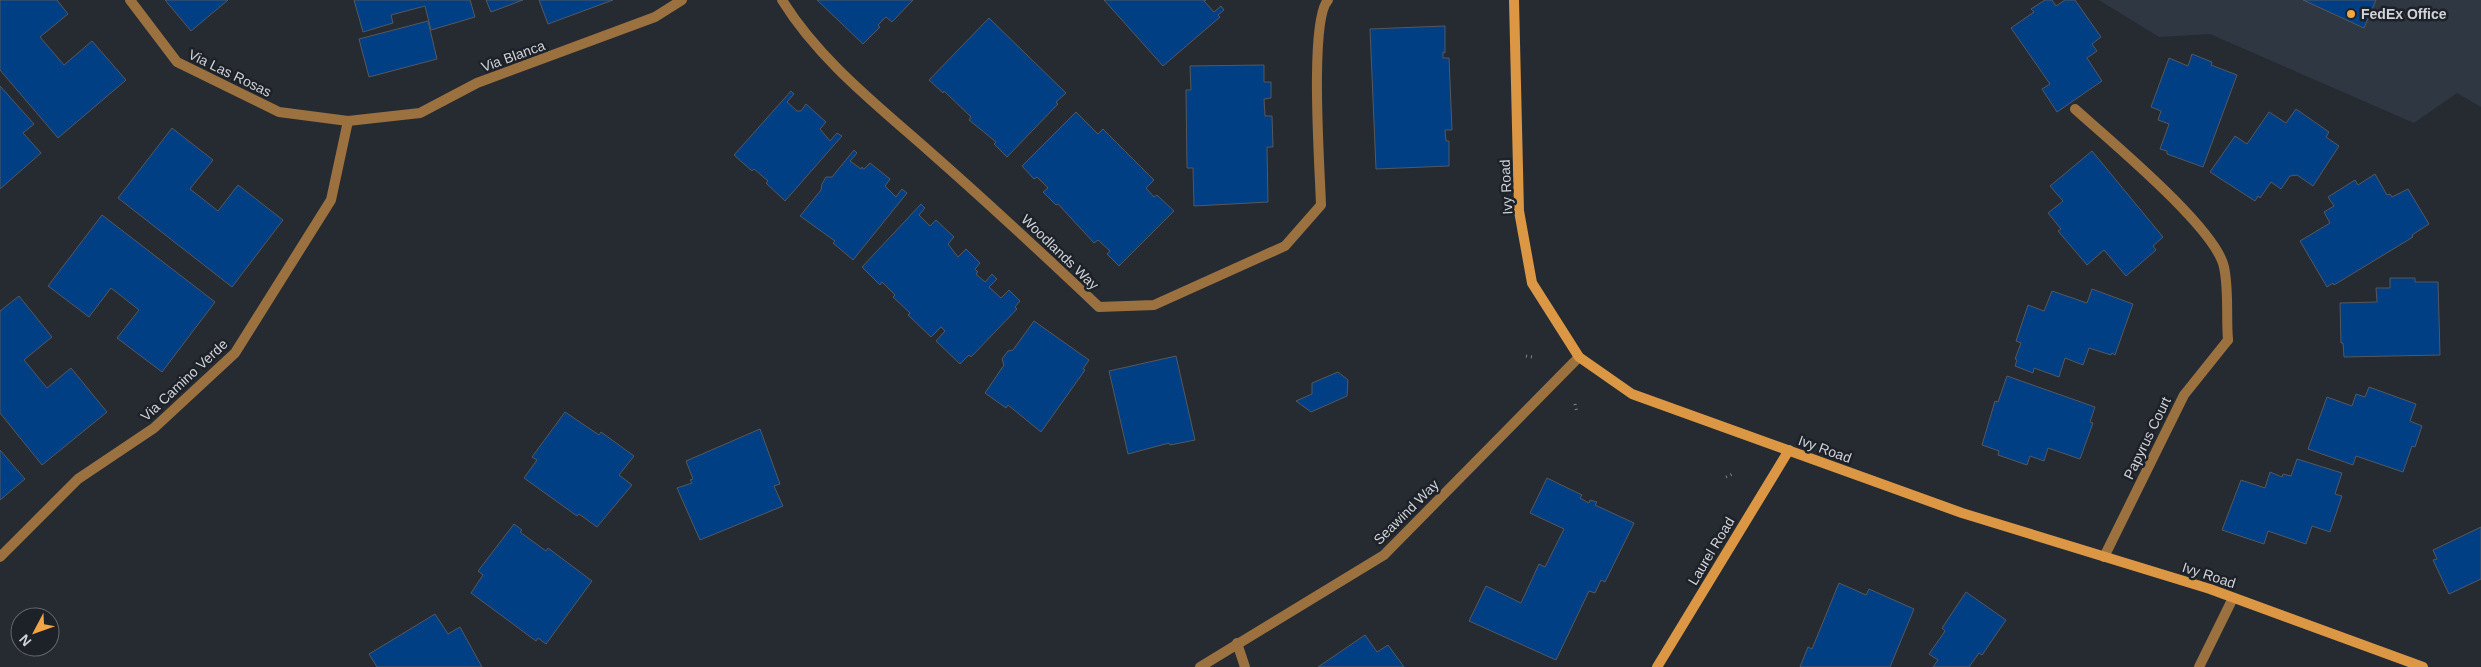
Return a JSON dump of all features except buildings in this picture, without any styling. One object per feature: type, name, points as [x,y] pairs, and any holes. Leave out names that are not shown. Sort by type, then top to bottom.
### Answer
[{"type":"street","name":"Via Las Rosas","points":[[130,0],[177,62],[279,112],[348,121]]},
{"type":"street","name":"Via Blanca","points":[[348,121],[420,113],[477,83],[655,18],[682,0]]},
{"type":"street","name":"Woodlands Way","points":[[782,0],[797,24],[844,75],[1010,223],[1099,307],[1154,305],[1286,246],[1321,205],[1318,40],[1323,5],[1328,0]]},
{"type":"street","name":"Ivy Road","points":[[1514,0],[1519,211],[1532,283],[1579,357],[1632,394],[1962,513],[2233,598],[2423,667]]},
{"type":"street","name":"Papyrus Court","points":[[2075,109],[2171,197],[2212,242],[2224,266],[2228,340],[2184,396],[2104,557]]},
{"type":"street","name":"Via Camino Verde","points":[[0,557],[78,480],[154,428],[236,353],[332,200],[348,121]]},
{"type":"street","name":"Seawind Way","points":[[1200,667],[1384,555],[1579,357]]},
{"type":"street","name":"Laurel Road","points":[[1657,667],[1789,450]]},
{"type":"street","points":[[2199,667],[2233,598]]},
{"type":"street","points":[[1237,643],[1245,667]]},
{"type":"path","points":[[1526,356],[1532,357]]},
{"type":"path","points":[[1575,404],[1577,413]]},
{"type":"path","points":[[1726,477],[1734,473]]},
{"type":"shaded area","points":[[2099,0],[2481,0],[2481,107],[2457,93],[2414,123],[2210,34],[2159,37]]},
{"type":"place","name":"FedEx Office","points":[[2351,14]]}]
